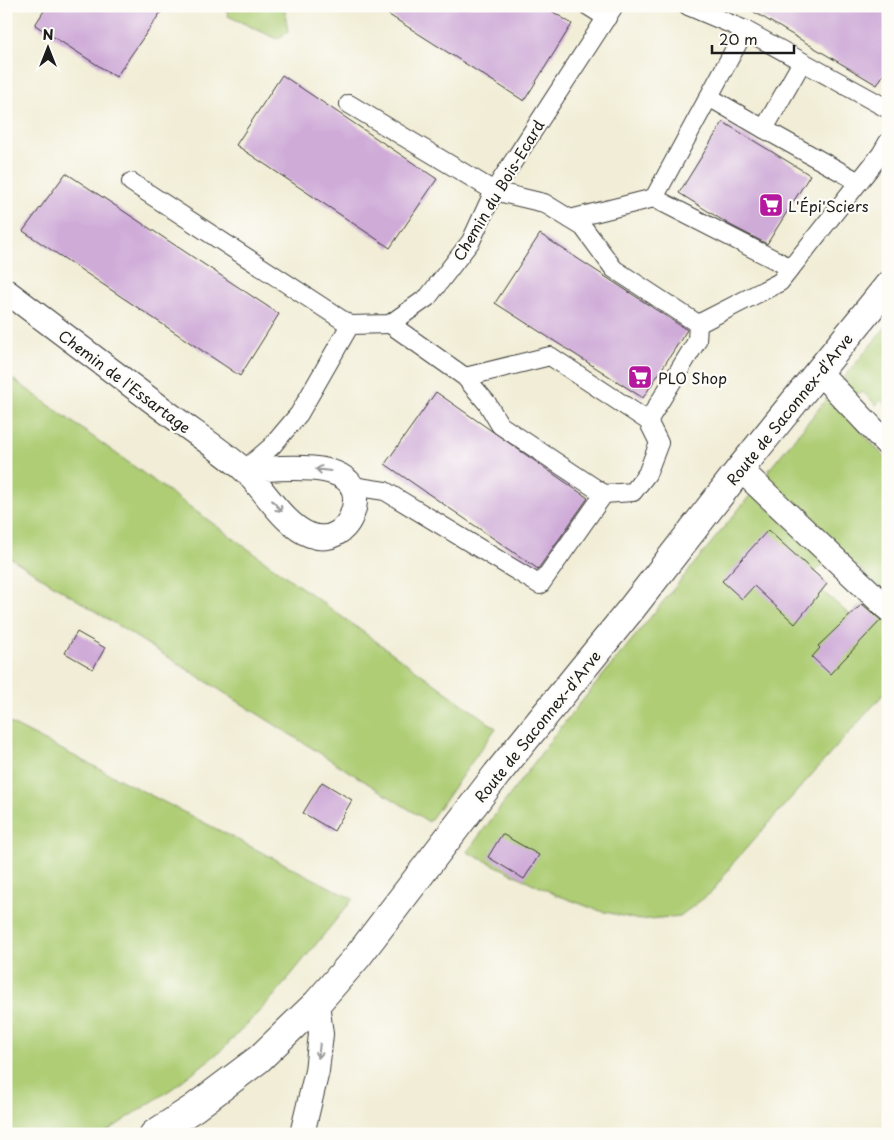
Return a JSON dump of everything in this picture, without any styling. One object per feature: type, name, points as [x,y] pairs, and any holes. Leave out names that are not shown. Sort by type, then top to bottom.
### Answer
[{"type":"street","points":[[588,6],[611,12]]},
{"type":"street","points":[[688,6],[746,30],[888,109]]},
{"type":"street","name":"Chemin du Bois-Ecard","points":[[390,324],[428,297],[471,241],[494,192],[611,12]]},
{"type":"street","points":[[654,198],[746,30]]},
{"type":"street","points":[[764,130],[802,62]]},
{"type":"street","points":[[709,97],[764,130],[859,182]]},
{"type":"street","points":[[349,104],[494,192],[544,203],[570,218],[584,227],[614,268],[698,324]]},
{"type":"street","points":[[698,324],[780,282],[888,142]]},
{"type":"street","points":[[131,182],[350,324],[390,324],[465,377],[487,403],[500,425],[604,494],[633,492],[647,474],[659,443],[648,421],[550,356],[465,377]]},
{"type":"street","points":[[570,218],[654,198],[791,268]]},
{"type":"street","name":"Route de Saconnex-d'Arve","points":[[154,1134],[194,1108],[260,1059],[317,1003],[358,956],[497,774],[632,608],[740,469],[888,286]]},
{"type":"street","name":"Chemin de l'Essartage","points":[[6,291],[244,470],[291,522],[308,534],[323,538],[341,532],[352,516],[356,500],[352,486]]},
{"type":"street","points":[[244,470],[272,446],[299,414],[350,324]]},
{"type":"street","points":[[648,421],[697,341],[698,324]]},
{"type":"street","points":[[819,372],[888,445]]},
{"type":"street","points":[[244,470],[325,469],[344,476],[352,486],[385,491],[540,585],[604,494]]},
{"type":"street","points":[[740,469],[888,609]]},
{"type":"street","points":[[302,1134],[317,1071],[321,1034],[317,1003]]},
{"type":"green space","points":[[226,6],[284,6],[288,32],[277,39],[228,16]]},
{"type":"green space","points":[[888,324],[888,407],[881,400],[876,405],[863,392],[856,394],[842,380]]},
{"type":"green space","points":[[6,374],[496,728],[429,822],[6,555]]},
{"type":"green space","points":[[829,396],[888,461],[888,595],[770,486],[768,471]]},
{"type":"green space","points":[[752,493],[825,563],[814,573],[827,584],[822,591],[850,615],[865,601],[888,622],[888,689],[734,862],[712,892],[680,916],[639,920],[597,910],[557,895],[467,852],[560,728]]},
{"type":"green space","points":[[6,721],[353,899],[273,997],[223,1049],[173,1088],[103,1134],[6,1134]]},
{"type":"building","points":[[47,6],[165,6],[116,77],[35,25]]},
{"type":"building","points":[[375,6],[544,6],[572,24],[524,101]]},
{"type":"building","points":[[744,6],[888,6],[888,67],[877,85]]},
{"type":"building","points":[[282,75],[437,179],[390,248],[236,145]]},
{"type":"building","points":[[723,122],[810,175],[767,244],[730,225],[679,193]]},
{"type":"building","points":[[66,173],[279,314],[240,376],[23,231]]},
{"type":"building","points":[[540,234],[687,330],[643,398],[495,303]]},
{"type":"building","points":[[436,392],[588,498],[538,569],[385,464]]},
{"type":"building","points":[[768,530],[827,584],[795,624],[754,586],[742,599],[722,581]]},
{"type":"building","points":[[862,604],[881,620],[830,674],[812,657],[820,648],[818,646]]},
{"type":"building","points":[[77,632],[105,648],[93,669],[65,653]]},
{"type":"building","points":[[322,782],[352,800],[334,831],[303,813]]},
{"type":"building","points":[[502,834],[539,855],[524,879],[488,857]]},
{"type":"place","name":"L'Épi'Sciers","points":[[771,205]]},
{"type":"place","name":"PLO Shop","points":[[640,377]]}]
